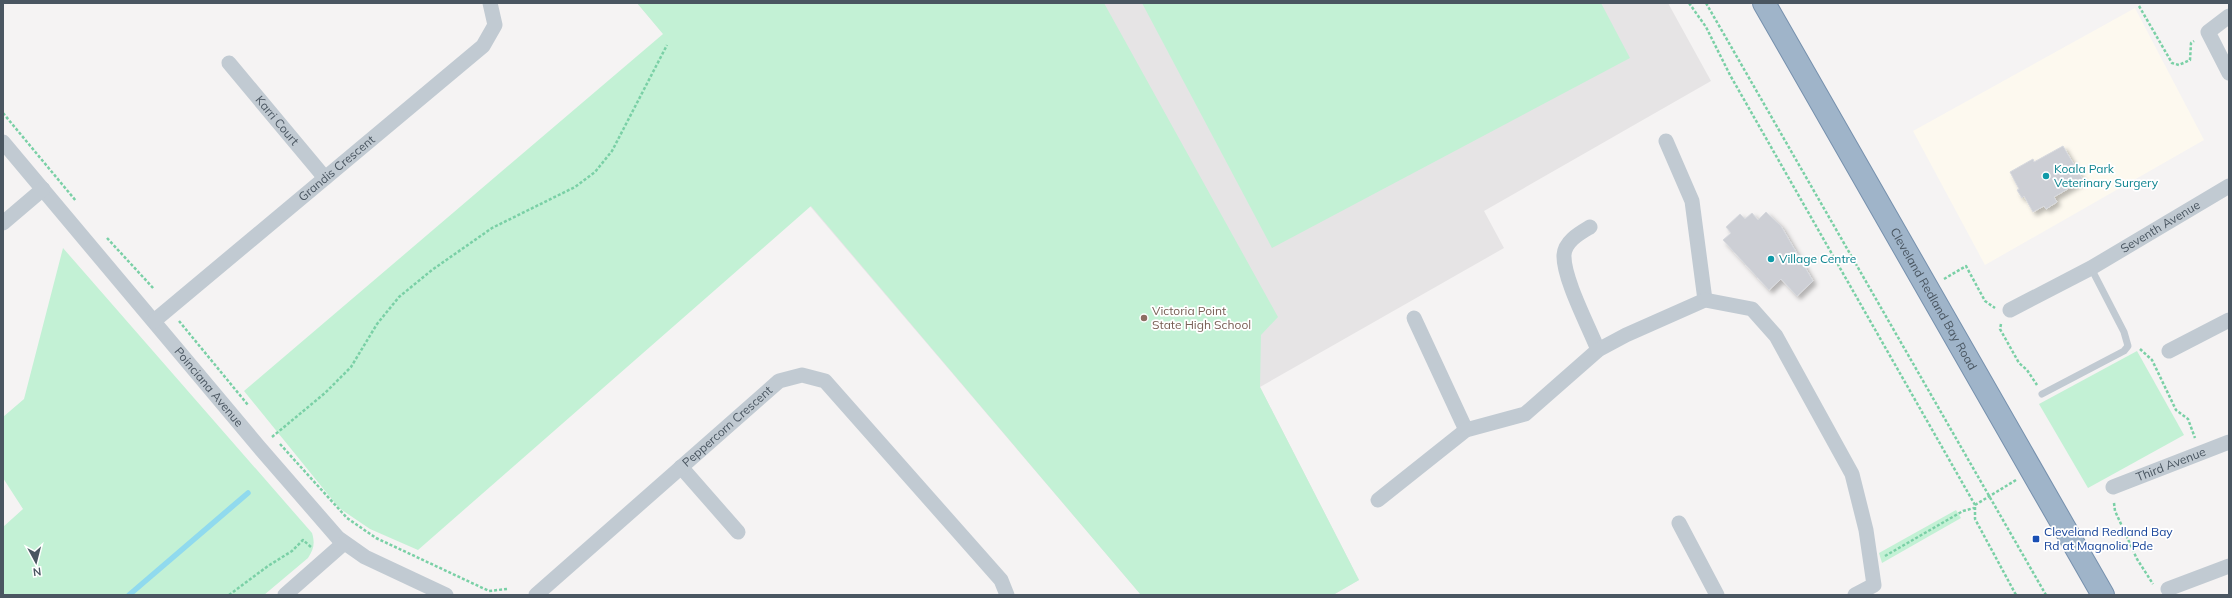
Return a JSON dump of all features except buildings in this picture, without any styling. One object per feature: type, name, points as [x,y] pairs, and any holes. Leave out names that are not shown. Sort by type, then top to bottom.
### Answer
[{"type":"highway","name":"Cleveland Redland Bay Road","points":[[1764,3],[2103,595]]},
{"type":"street","name":"Grandis Crescent","points":[[154,321],[483,46],[495,25],[490,3]]},
{"type":"street","points":[[2229,16],[2208,32],[2229,73]]},
{"type":"street","name":"Karri Court","points":[[229,63],[325,178]]},
{"type":"street","points":[[1666,141],[1692,200],[1705,300]]},
{"type":"street","name":"Poinciana Avenue","points":[[3,142],[259,447],[344,543],[384,567],[446,595]]},
{"type":"street","name":"Seventh Avenue","points":[[2004,313],[2091,268],[2229,186]]},
{"type":"street","points":[[3,222],[43,189]]},
{"type":"street","points":[[1590,227],[1574,236],[1564,254],[1566,272],[1598,350]]},
{"type":"street","points":[[1378,500],[1466,430],[1525,414],[1598,350],[1626,335],[1705,300],[1752,309],[1776,336],[1852,474],[1866,530],[1874,585],[1855,595]]},
{"type":"street","points":[[1414,318],[1466,430]]},
{"type":"street","points":[[2169,351],[2229,320]]},
{"type":"street","name":"Peppercorn Crescent","points":[[536,595],[779,381],[802,375],[825,381],[1001,580],[1006,595]]},
{"type":"street","name":"Third Avenue","points":[[2113,486],[2229,442]]},
{"type":"street","points":[[681,467],[738,532]]},
{"type":"street","points":[[1679,523],[1718,595]]},
{"type":"street","points":[[285,595],[344,543]]},
{"type":"street","points":[[2168,589],[2229,566]]},
{"type":"lane","points":[[2042,394],[2124,351],[2128,346],[2124,332],[2091,268]]},
{"type":"path","points":[[1689,3],[1706,28],[1730,75],[1974,506],[1975,518],[2016,595]]},
{"type":"path","points":[[1706,3],[2046,595]]},
{"type":"path","points":[[2139,6],[2172,63],[2179,66],[2190,60],[2190,43],[2208,32]]},
{"type":"path","points":[[259,447],[330,388],[351,367],[377,324],[399,297],[432,270],[492,228],[575,187],[595,172],[612,151],[667,44]]},
{"type":"path","points":[[3,113],[78,203]]},
{"type":"path","points":[[102,232],[154,289]]},
{"type":"path","points":[[1928,289],[1966,266],[1985,301],[2004,313],[2000,329],[2019,364],[2027,370],[2042,394]]},
{"type":"path","points":[[178,320],[251,409]]},
{"type":"path","points":[[2128,346],[2140,349],[2152,360],[2176,410],[2188,419],[2201,453]]},
{"type":"path","points":[[269,432],[347,518],[376,538],[489,591],[508,589]]},
{"type":"path","points":[[1874,585],[1878,560],[1963,510],[1974,506],[2031,471]]},
{"type":"path","points":[[2113,486],[2115,511],[2137,559],[2154,584],[2168,589]]},
{"type":"path","points":[[229,595],[268,566],[292,551],[303,540],[311,547]]},
{"type":"shaded area","name":"Victoria Point State High School","points":[[637,3],[1668,3],[1711,81],[1484,211],[1504,248],[1260,387],[1359,580],[1333,595],[1141,595]]},
{"type":"shaded area","points":[[2135,8],[2204,140],[1985,265],[1913,131]]},
{"type":"green space","name":"Victoria Point State High School","points":[[637,3],[1104,3],[1278,317],[1261,335],[1260,387],[1359,580],[1333,595],[1141,595],[811,206],[418,550],[370,529],[339,508],[244,391],[663,34]]},
{"type":"green space","points":[[1142,3],[1601,3],[1630,58],[1272,248]]},
{"type":"green space","points":[[63,248],[312,533],[313,546],[312,552],[308,558],[264,595],[3,595],[3,527],[23,509],[3,478],[3,417],[24,399]]},
{"type":"green space","points":[[2137,351],[2184,435],[2088,488],[2039,404]]},
{"type":"green space","points":[[1956,510],[1961,518],[1882,563],[1879,553]]},
{"type":"waterway","points":[[129,595],[248,493]]},
{"type":"place","name":"Koala Park Veterinary Surgery","points":[[2046,176]]},
{"type":"place","name":"Village Centre","points":[[1771,259]]},
{"type":"place","name":"Victoria Point State High School","points":[[1144,318]]},
{"type":"place","name":"Cleveland Redland Bay Rd at Magnolia Pde","points":[[2036,539]]}]
